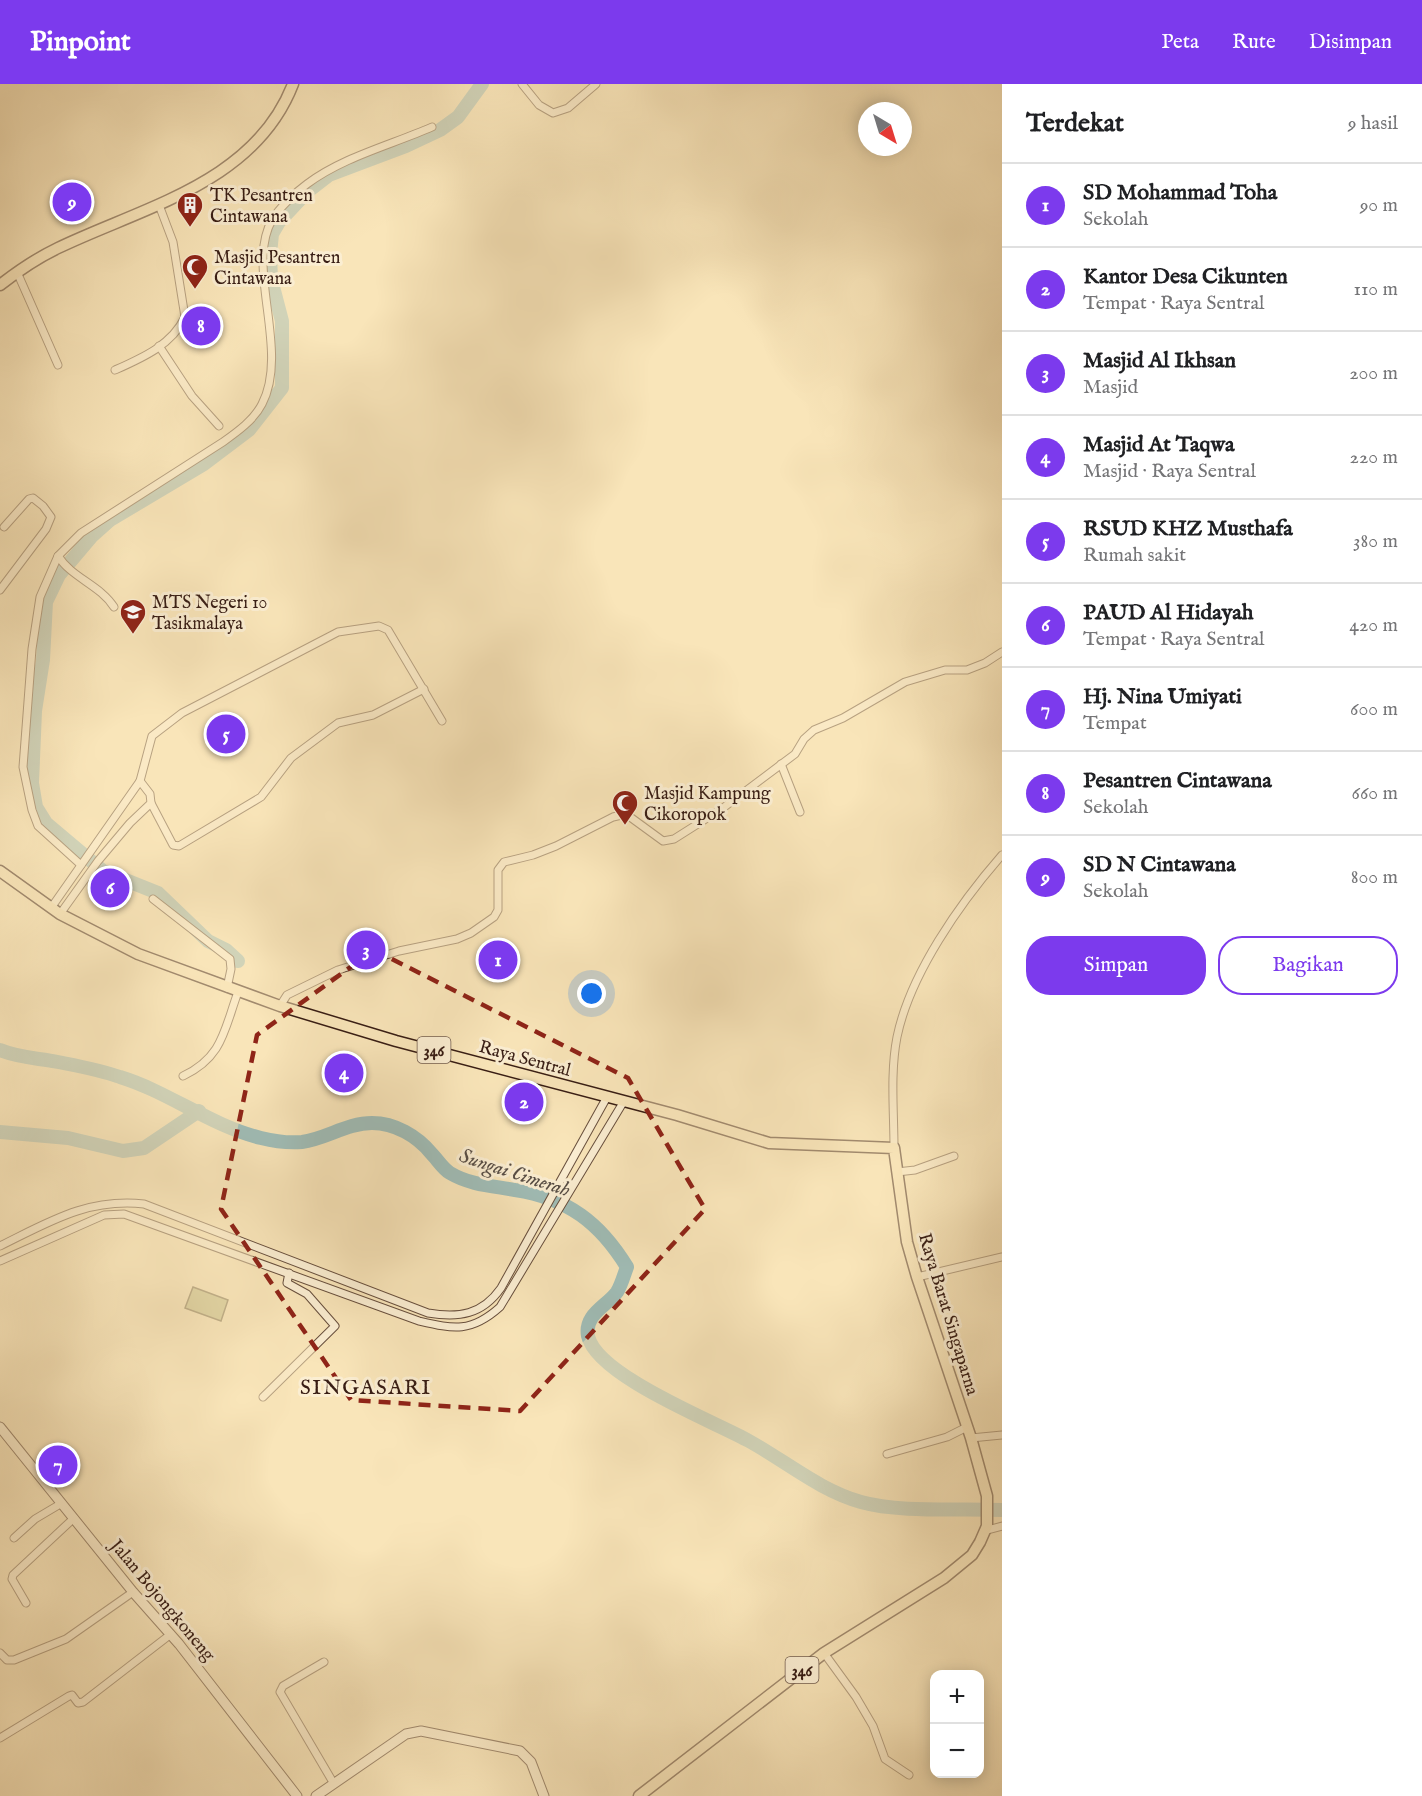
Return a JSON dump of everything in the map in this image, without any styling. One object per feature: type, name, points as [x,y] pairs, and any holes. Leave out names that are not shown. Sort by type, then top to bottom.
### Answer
[{"type":"main road","points":[[0,285],[59,247],[159,206],[200,185],[244,151],[273,120],[293,84]]},
{"type":"main road","name":"Raya Sentral","points":[[0,871],[55,911],[138,954],[280,1006],[769,1143],[894,1148]]},
{"type":"main road","name":"Raya Barat Singaparna","points":[[824,1653],[944,1578],[972,1555],[985,1528],[987,1496],[969,1432],[907,1242],[894,1148]]},
{"type":"main road","name":"Jalan Bojongkoneng","points":[[0,1427],[133,1592],[171,1634],[297,1796]]},
{"type":"main road","name":"346","points":[[639,1796],[824,1653]]},
{"type":"main road","points":[[316,1796],[406,1734],[421,1731],[520,1751],[531,1762],[544,1796]]},
{"type":"street","points":[[522,84],[539,105],[553,113],[568,108],[596,84]]},
{"type":"street","points":[[84,860],[38,826],[32,810],[23,767],[32,649],[40,597],[58,556],[81,533],[111,512],[223,442],[243,427],[261,407],[272,377],[264,260],[266,236],[273,219],[307,184],[352,160],[432,127]]},
{"type":"street","points":[[115,370],[159,346],[175,334],[185,317],[173,242],[159,206]]},
{"type":"street","points":[[17,272],[58,365]]},
{"type":"street","points":[[185,317],[194,322],[212,317]]},
{"type":"street","points":[[159,346],[192,396],[219,426]]},
{"type":"street","points":[[0,590],[46,529],[51,517],[44,506],[33,498],[29,499],[4,526]]},
{"type":"street","points":[[58,556],[71,570],[101,590],[114,607]]},
{"type":"street","points":[[55,911],[84,860],[140,781],[153,736],[161,727],[182,713],[338,633],[379,626],[388,630],[442,721]]},
{"type":"street","points":[[280,1006],[287,994],[338,970],[399,951],[457,939],[471,933],[494,917],[498,910],[498,870],[510,858],[533,855],[613,817],[626,814],[636,819],[650,833],[668,841],[723,808],[795,754],[804,739],[814,730],[843,718],[895,687],[931,673],[952,669],[967,670],[986,663],[1002,652]]},
{"type":"street","points":[[140,781],[150,794],[151,804],[173,845],[179,846],[261,797],[291,758],[338,723],[373,715],[424,689]]},
{"type":"street","points":[[781,764],[800,812]]},
{"type":"street","points":[[55,911],[130,823],[151,804]]},
{"type":"street","points":[[117,812],[130,823]]},
{"type":"street","points":[[894,1148],[894,1060],[905,1009],[934,950],[966,901],[1002,855]]},
{"type":"street","points":[[153,899],[205,941],[220,948],[230,959],[232,990],[212,1058],[199,1069],[183,1076]]},
{"type":"street","points":[[10,1256],[2,1245],[67,1215],[108,1202],[144,1204],[428,1313],[450,1317],[468,1315],[493,1299],[549,1204],[607,1097]]},
{"type":"street","points":[[0,1261],[104,1215],[124,1214],[419,1321],[448,1328],[476,1325],[500,1307],[624,1101]]},
{"type":"street","points":[[897,1172],[915,1170],[954,1156]]},
{"type":"street","points":[[549,1204],[559,1209]]},
{"type":"street","points":[[253,1259],[258,1248]]},
{"type":"street","points":[[917,1277],[1002,1257]]},
{"type":"street","points":[[263,1398],[335,1326],[333,1320],[307,1294],[287,1283],[289,1273]]},
{"type":"street","points":[[379,1306],[383,1297]]},
{"type":"street","points":[[887,1454],[969,1432],[1002,1435]]},
{"type":"street","points":[[14,1538],[35,1519],[62,1503]]},
{"type":"street","points":[[26,1603],[12,1579],[13,1575],[74,1518]]},
{"type":"street","points":[[985,1528],[1002,1526]]},
{"type":"street","points":[[0,1653],[7,1660],[14,1660],[59,1642],[133,1592]]},
{"type":"street","points":[[0,1738],[69,1696],[72,1695],[78,1703],[83,1702],[171,1634]]},
{"type":"street","points":[[824,1653],[856,1697],[873,1726],[885,1759],[909,1775]]},
{"type":"street","points":[[324,1662],[283,1686],[280,1692],[334,1784]]},
{"type":"highlighted area","points":[[374,950],[628,1078],[705,1209],[520,1411],[351,1400],[221,1209],[257,1035]]},
{"type":"shaded area","points":[[193,1287],[228,1300],[221,1321],[185,1308]]},
{"type":"waterway","points":[[238,961],[226,950],[208,941],[158,893],[103,871],[46,823],[36,807],[32,783],[35,711],[43,660],[46,602],[59,575],[92,536],[110,520],[204,464],[249,430],[282,388],[282,321],[271,279],[270,254],[272,234],[279,222],[307,192],[329,175],[406,146],[440,130],[458,117],[482,84]]},
{"type":"waterway","name":"Sungai Cimerah","points":[[0,1050],[89,1068],[138,1083],[225,1126],[266,1139],[302,1142],[363,1124],[389,1125],[419,1141],[445,1169],[458,1177],[474,1183],[534,1194],[567,1206],[594,1225],[617,1251],[627,1267],[617,1292],[597,1311],[589,1322],[588,1328],[588,1336],[596,1351],[612,1367],[659,1396],[749,1441],[817,1483],[846,1497],[894,1508],[1002,1510]]},
{"type":"waterway","points":[[0,1132],[68,1138],[123,1151],[144,1148],[199,1111]]},
{"type":"place","name":"SD N Cintawana","points":[[72,202]]},
{"type":"place","name":"TK Pesantren Cintawana","points":[[190,228]]},
{"type":"place","name":"Masjid Pesantren Cintawana","points":[[195,290]]},
{"type":"place","name":"Pesantren Cintawana","points":[[201,326]]},
{"type":"place","name":"MTS Negeri 10 Tasikmalaya","points":[[133,635]]},
{"type":"place","name":"RSUD KHZ Musthafa","points":[[226,734]]},
{"type":"place","name":"Masjid Kampung Cikoropok","points":[[625,826]]},
{"type":"place","name":"PAUD Al Hidayah","points":[[110,888]]},
{"type":"place","name":"Masjid Al Ikhsan","points":[[366,950]]},
{"type":"place","name":"SD Mohammad Toha","points":[[498,960]]},
{"type":"place","name":"Masjid At Taqwa","points":[[344,1073]]},
{"type":"place","name":"Kantor Desa Cikunten","points":[[524,1102]]},
{"type":"place","name":"Hj. Nina Umiyati","points":[[58,1465]]},
{"type":"district","name":"SINGASARI","points":[[366,1387]]}]
